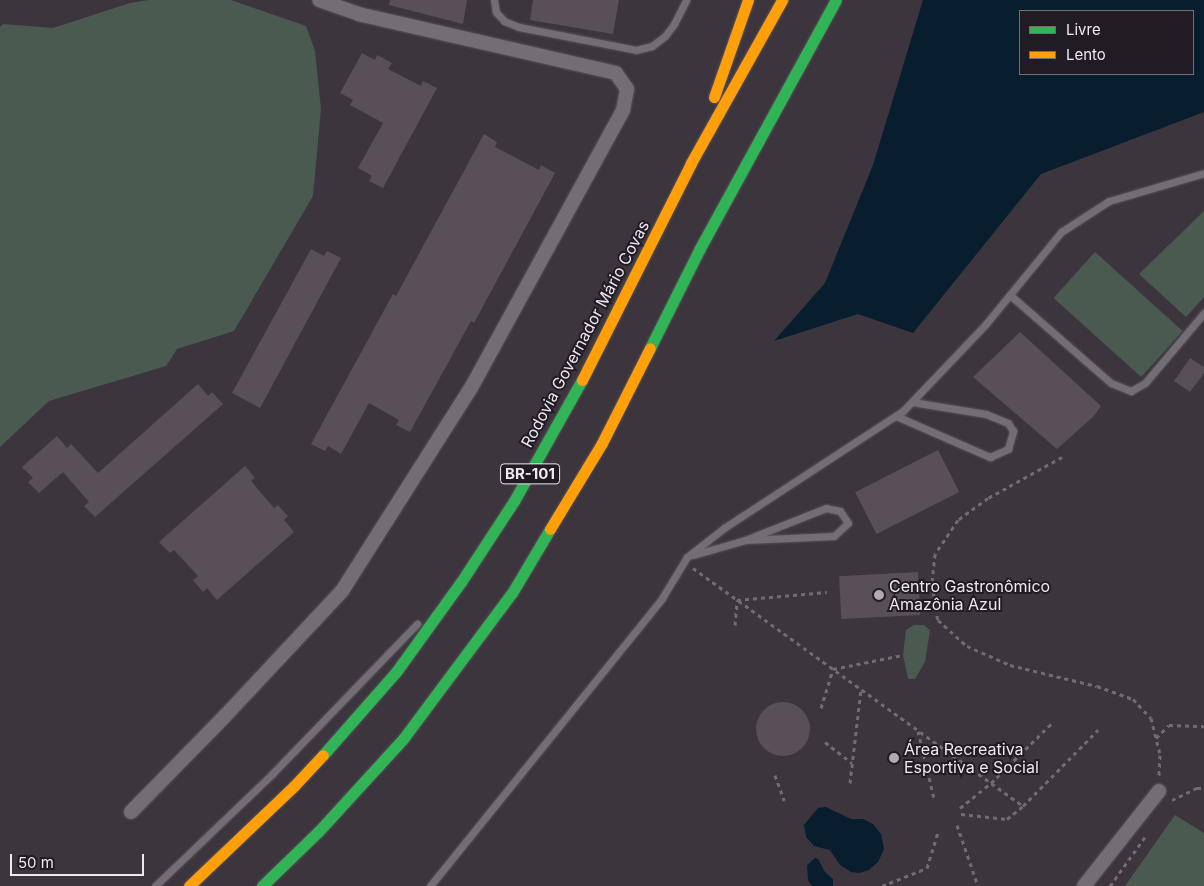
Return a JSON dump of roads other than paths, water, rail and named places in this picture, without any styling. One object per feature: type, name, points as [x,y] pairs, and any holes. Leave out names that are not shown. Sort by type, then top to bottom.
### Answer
[{"type":"highway","points":[[691,163],[748,0]]},
{"type":"highway","name":"Rodovia Governador Mário Covas","points":[[189,886],[294,786],[338,739],[396,672],[461,582],[514,501],[574,398],[691,163],[782,0]]},
{"type":"highway","name":"BR-101","points":[[262,886],[324,825],[403,739],[512,593],[602,443],[699,250],[836,0]]},
{"type":"street","points":[[131,812],[226,716],[342,591],[470,388],[623,110],[627,89],[616,73],[359,14],[319,0]]},
{"type":"street","points":[[1084,886],[1158,791]]},
{"type":"lane","points":[[494,0],[496,12],[504,21],[519,27],[636,50],[652,46],[665,36],[674,24],[686,0]]},
{"type":"lane","points":[[430,886],[662,598],[686,559],[724,528],[896,416],[912,402],[985,325],[1061,232],[1109,201],[1204,173]]},
{"type":"lane","points":[[1010,295],[1111,382],[1131,391],[1145,383],[1204,314]]},
{"type":"lane","points":[[896,416],[990,456],[1008,449],[1013,432],[1008,423],[986,414],[912,402]]},
{"type":"lane","points":[[686,559],[745,540],[826,508],[840,510],[848,523],[834,536],[745,540]]},
{"type":"lane","points":[[155,886],[272,774],[383,657],[461,582]]},
{"type":"water","points":[[923,0],[1204,0],[1204,112],[1041,174],[913,333],[858,314],[774,341],[825,283],[873,165]]},
{"type":"water","points":[[826,807],[851,819],[863,819],[873,824],[881,834],[884,849],[878,862],[869,870],[859,873],[851,872],[840,865],[830,850],[814,846],[806,837],[804,825],[818,808]]},
{"type":"water","points":[[815,858],[818,859],[825,872],[833,879],[833,886],[812,886],[808,880],[807,865]]},
{"type":"place","name":"Centro Gastronômico Amazônia Azul","points":[[879,595]]},
{"type":"place","name":"Área Recreativa Esportiva e Social","points":[[894,758]]}]
